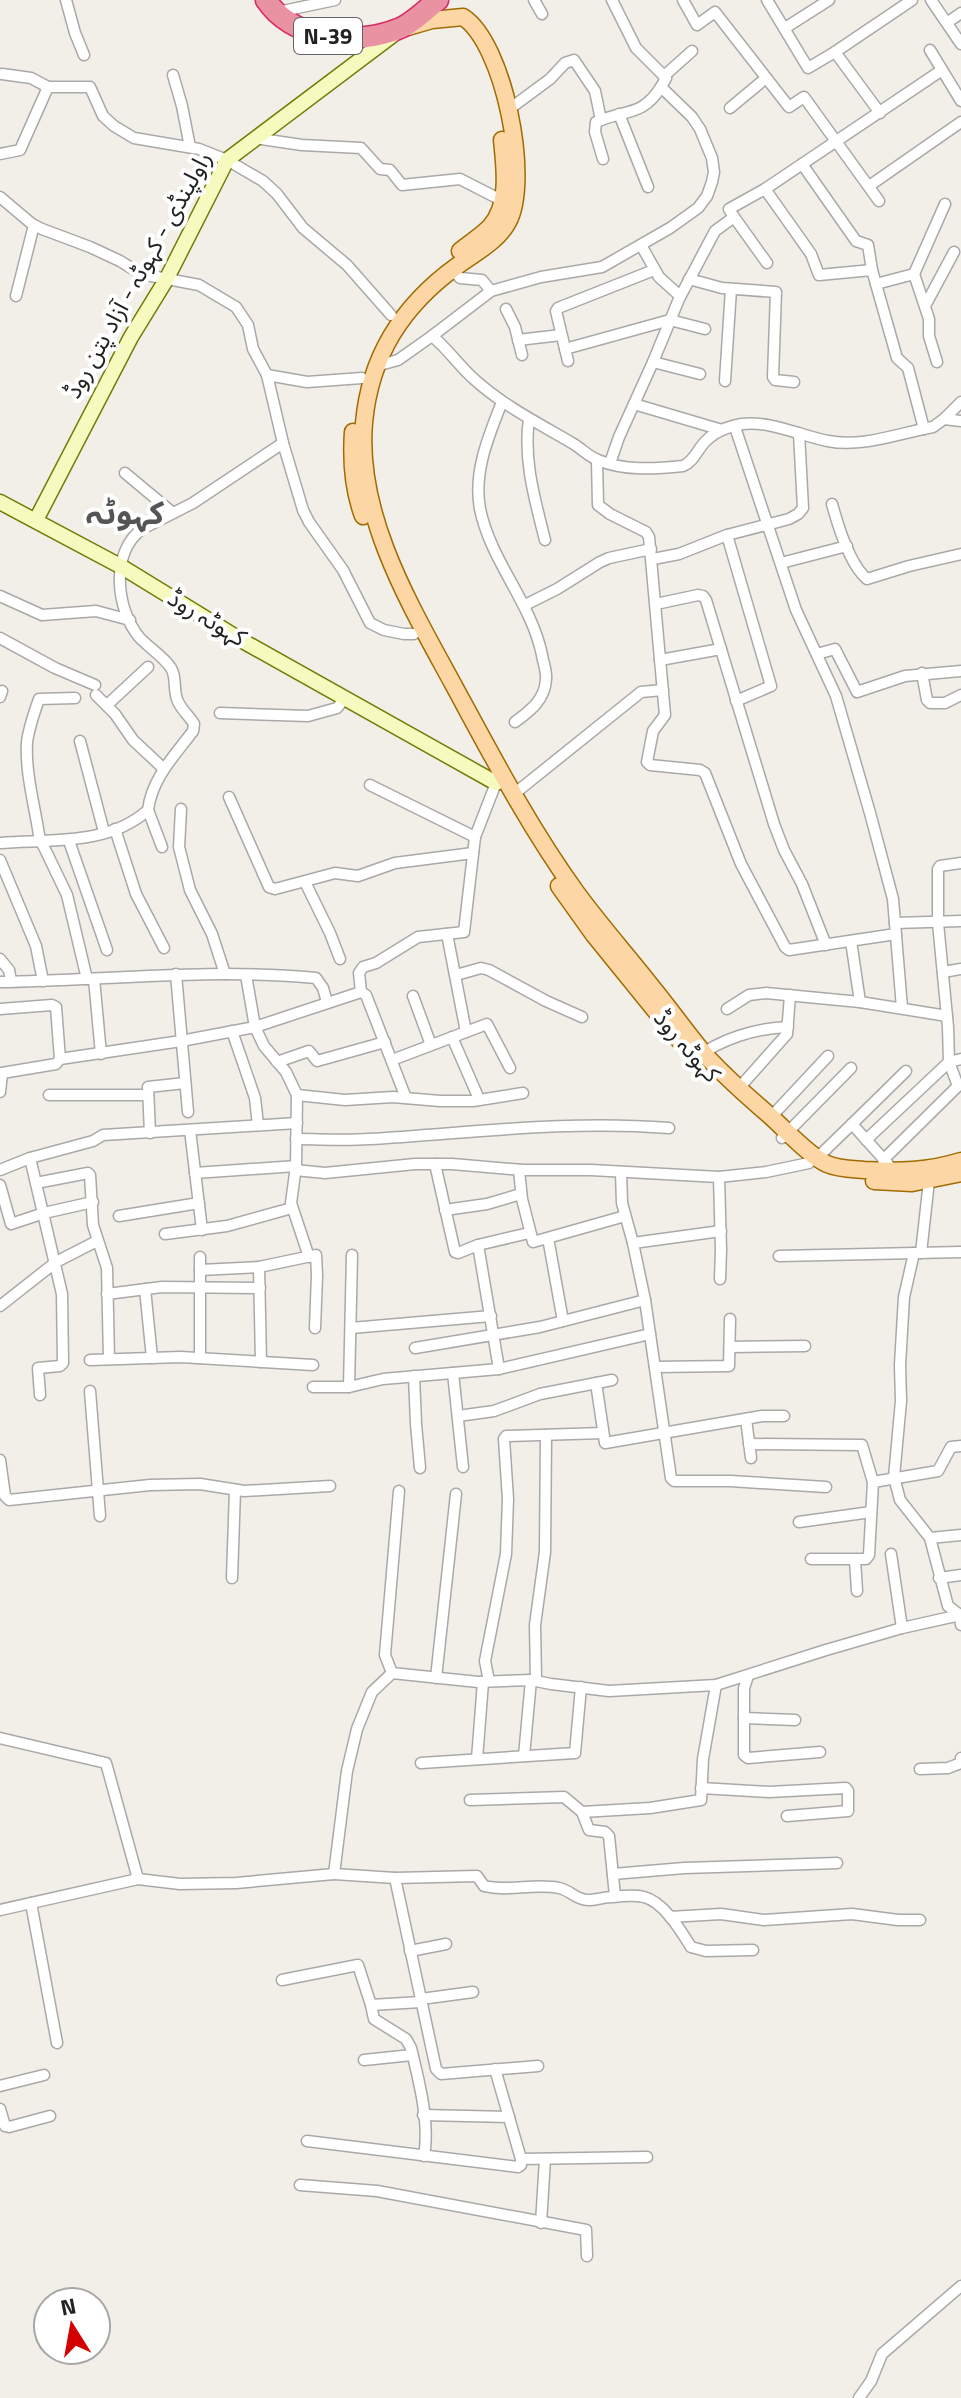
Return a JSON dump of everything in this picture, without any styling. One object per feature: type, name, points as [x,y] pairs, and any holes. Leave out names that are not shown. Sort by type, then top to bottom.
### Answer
[{"type":"highway","name":"راولپنڈی - کہوٹہ - آزاد پتن روڈ","points":[[401,28],[438,0]]},
{"type":"highway","name":"N-39","points":[[273,5],[297,27],[329,36],[360,37],[401,28]]},
{"type":"main road","points":[[401,28],[463,17],[482,36],[492,54],[508,110],[515,156],[512,213],[497,236],[452,269],[399,321],[376,366],[366,403],[363,435],[371,509],[424,630],[500,781]]},
{"type":"main road","points":[[450,18],[465,29],[475,42],[489,77],[503,146],[503,201],[491,226],[444,263],[391,315],[372,348],[356,406],[352,467],[367,525],[414,634],[500,781]]},
{"type":"main road","name":"راولپنڈی - کہوٹہ - آزاد پتن روڈ","points":[[36,520],[227,160],[401,28]]},
{"type":"main road","name":"کہوٹہ روڈ","points":[[0,502],[122,567],[241,640],[500,781],[514,794],[575,891],[699,1056],[711,1077],[785,1135],[822,1172],[838,1177],[898,1183],[929,1181],[961,1173]]},
{"type":"main road","name":"کہوٹہ روڈ","points":[[500,781],[565,896],[594,935],[699,1056],[771,1117],[785,1135]]},
{"type":"main road","name":"کہوٹہ روڈ","points":[[813,1160],[842,1168],[889,1166],[927,1170],[961,1161]]},
{"type":"street","points":[[66,0],[84,55]]},
{"type":"street","points":[[273,5],[335,0]]},
{"type":"street","points":[[534,0],[542,14]]},
{"type":"street","points":[[376,366],[398,360],[491,291],[541,277],[602,267],[698,208],[707,196],[714,172],[712,158],[700,129],[636,48],[612,0]]},
{"type":"street","points":[[683,0],[697,25],[715,12],[789,107],[804,97],[879,201]]},
{"type":"street","points":[[767,0],[808,68],[912,0]]},
{"type":"street","points":[[785,28],[829,0]]},
{"type":"street","points":[[931,0],[961,44]]},
{"type":"street","points":[[948,22],[961,13]]},
{"type":"street","points":[[930,50],[961,101]]},
{"type":"street","points":[[603,159],[595,132],[596,122],[649,104],[662,81],[692,51]]},
{"type":"street","points":[[835,52],[880,113]]},
{"type":"street","points":[[508,110],[550,79],[565,63],[574,60],[595,91],[601,120]]},
{"type":"street","points":[[767,263],[729,209],[765,189],[942,70]]},
{"type":"street","points":[[2,74],[31,78],[48,87],[90,87],[103,116],[134,138],[190,147],[227,160],[263,181],[303,228],[347,265],[391,315]]},
{"type":"street","points":[[173,75],[190,147]]},
{"type":"street","points":[[730,108],[766,78]]},
{"type":"street","points":[[0,154],[20,150],[48,87]]},
{"type":"street","points":[[619,114],[648,187]]},
{"type":"street","points":[[869,186],[961,122]]},
{"type":"street","points":[[254,138],[302,145],[361,148],[380,169],[390,170],[402,185],[460,179],[503,201]]},
{"type":"street","points":[[802,164],[856,241],[868,245],[897,358],[908,368],[924,429]]},
{"type":"street","points":[[765,189],[811,254],[819,275],[872,270]]},
{"type":"street","points":[[0,197],[34,225],[112,257],[141,274],[199,285],[236,307],[248,325],[253,349],[267,375],[303,510],[343,570],[370,623],[384,630],[414,634]]},
{"type":"street","points":[[937,362],[929,336],[929,319],[914,274],[945,204]]},
{"type":"street","points":[[610,463],[680,296],[715,231],[734,217]]},
{"type":"street","points":[[16,296],[34,225]]},
{"type":"street","points":[[641,245],[654,270],[680,296]]},
{"type":"street","points":[[925,306],[954,252]]},
{"type":"street","points":[[452,269],[460,278],[482,280],[491,291]]},
{"type":"street","points":[[568,361],[556,311],[558,308],[654,270]]},
{"type":"street","points":[[876,284],[914,274]]},
{"type":"street","points":[[689,279],[731,289],[776,292],[773,377],[775,380],[794,382]]},
{"type":"street","points":[[725,381],[731,289]]},
{"type":"street","points":[[506,309],[522,355]]},
{"type":"street","points":[[565,349],[670,320],[705,329]]},
{"type":"street","points":[[518,340],[561,335]]},
{"type":"street","points":[[432,336],[447,348],[471,377],[502,402],[597,460],[640,468],[683,466],[709,438],[742,424],[799,433],[828,442],[853,443],[933,427],[961,402]]},
{"type":"street","points":[[653,362],[700,374]]},
{"type":"street","points":[[267,375],[307,382],[362,378]]},
{"type":"street","points":[[502,402],[485,447],[478,486],[480,510],[497,556],[538,634],[547,679],[533,710],[515,722]]},
{"type":"street","points":[[634,404],[722,430]]},
{"type":"street","points":[[529,419],[526,451],[545,540]]},
{"type":"street","points":[[944,419],[961,421]]},
{"type":"street","points":[[735,427],[796,610],[842,717],[889,880],[902,1008]]},
{"type":"street","points":[[525,605],[609,558],[679,554],[727,535],[798,514],[803,508],[799,433]]},
{"type":"street","points":[[0,843],[69,841],[128,824],[148,810],[154,787],[193,731],[194,724],[177,699],[170,666],[138,636],[125,614],[121,593],[124,554],[136,534],[225,482],[283,443]]},
{"type":"street","points":[[597,460],[598,505],[646,532],[652,554],[665,715],[653,731],[647,762],[705,773],[741,864],[785,947],[795,950],[851,941],[896,929],[961,921]]},
{"type":"street","points":[[125,473],[173,513]]},
{"type":"street","points":[[832,504],[847,546],[860,573],[867,579],[961,554]]},
{"type":"street","points":[[727,535],[771,686],[736,701]]},
{"type":"street","points":[[781,563],[847,546]]},
{"type":"street","points":[[0,596],[42,615],[96,611],[130,620]]},
{"type":"street","points":[[656,604],[703,596],[774,824],[826,945]]},
{"type":"street","points":[[0,638],[96,690],[133,740],[164,769]]},
{"type":"street","points":[[660,660],[721,649]]},
{"type":"street","points":[[817,654],[835,649],[857,692],[905,676],[961,671]]},
{"type":"street","points":[[107,705],[148,667]]},
{"type":"street","points":[[922,673],[930,703],[945,703],[961,695]]},
{"type":"street","points":[[514,794],[641,692],[663,690]]},
{"type":"street","points":[[75,698],[39,699],[27,742],[28,759],[41,842],[67,895],[91,979],[101,1054]]},
{"type":"street","points":[[220,713],[308,716],[337,708],[345,698]]},
{"type":"street","points":[[80,741],[109,830],[136,894],[164,948]]},
{"type":"street","points":[[361,992],[359,973],[363,967],[376,963],[418,937],[464,932],[475,837],[500,781]]},
{"type":"street","points":[[370,785],[475,837]]},
{"type":"street","points":[[229,797],[269,887],[275,889],[335,873],[358,876],[395,863],[473,853]]},
{"type":"street","points":[[181,809],[179,847],[190,890],[212,934],[225,974]]},
{"type":"street","points":[[148,810],[162,847]]},
{"type":"street","points":[[69,841],[107,950]]},
{"type":"street","points":[[0,860],[36,946],[43,981]]},
{"type":"street","points":[[852,1124],[889,1166],[958,1086],[949,1062],[938,923],[938,869],[961,863]]},
{"type":"street","points":[[305,882],[340,959]]},
{"type":"street","points":[[447,934],[466,1032]]},
{"type":"street","points":[[851,941],[860,1002]]},
{"type":"street","points":[[0,959],[9,970],[6,982],[176,974],[316,978],[327,1002]]},
{"type":"street","points":[[456,975],[481,968],[489,970],[582,1017]]},
{"type":"street","points":[[943,972],[961,969]]},
{"type":"street","points":[[176,974],[188,1112]]},
{"type":"street","points":[[246,975],[255,1027],[264,1046],[286,1072],[297,1095],[291,1203],[309,1257]]},
{"type":"street","points":[[60,1059],[255,1027],[361,992],[366,995],[406,1098]]},
{"type":"street","points":[[727,1009],[749,995],[766,993],[860,1002],[947,1016]]},
{"type":"street","points":[[739,1088],[787,1034],[790,995]]},
{"type":"street","points":[[413,996],[431,1045]]},
{"type":"street","points":[[0,1009],[56,1007],[60,1059],[56,1064],[2,1073],[0,1092]]},
{"type":"street","points":[[392,1060],[487,1024],[510,1068]]},
{"type":"street","points":[[699,1056],[746,1034],[788,1027]]},
{"type":"street","points":[[232,1031],[255,1098],[258,1125]]},
{"type":"street","points":[[452,1037],[479,1099]]},
{"type":"street","points":[[277,1062],[309,1051],[317,1061],[385,1042]]},
{"type":"street","points":[[771,1117],[828,1056]]},
{"type":"street","points":[[866,1140],[949,1062],[961,1059]]},
{"type":"street","points":[[785,1135],[851,1068]]},
{"type":"street","points":[[195,1173],[295,1168],[325,1173],[435,1164],[719,1177],[766,1172],[813,1160],[906,1071]]},
{"type":"street","points":[[150,1133],[148,1087],[185,1083]]},
{"type":"street","points":[[297,1095],[345,1100],[406,1098],[473,1101],[523,1093]]},
{"type":"street","points":[[49,1095],[148,1095]]},
{"type":"street","points":[[0,1170],[30,1158],[93,1141],[103,1135],[297,1123]]},
{"type":"street","points":[[296,1139],[367,1139],[563,1125],[621,1124],[669,1128]]},
{"type":"street","points":[[190,1130],[202,1230]]},
{"type":"street","points":[[30,1158],[62,1294],[63,1363],[58,1367],[38,1368],[40,1395]]},
{"type":"street","points":[[435,1164],[455,1252],[529,1233]]},
{"type":"street","points":[[519,1170],[521,1194],[533,1242],[625,1216]]},
{"type":"street","points":[[621,1172],[622,1203],[645,1300],[671,1478],[674,1481],[826,1487]]},
{"type":"street","points":[[36,1183],[88,1173],[91,1179],[93,1225],[107,1268],[109,1359]]},
{"type":"street","points":[[719,1177],[720,1279]]},
{"type":"street","points":[[929,1181],[918,1253],[904,1297],[901,1401],[894,1477],[900,1500],[930,1538],[948,1606],[960,1615],[961,1625]]},
{"type":"street","points":[[0,1185],[11,1224],[93,1202]]},
{"type":"street","points":[[445,1210],[487,1204],[521,1194]]},
{"type":"street","points":[[119,1216],[199,1203]]},
{"type":"street","points":[[165,1234],[227,1226],[292,1208]]},
{"type":"street","points":[[633,1243],[721,1231]]},
{"type":"street","points":[[548,1238],[563,1321]]},
{"type":"street","points":[[0,1306],[56,1262],[97,1241]]},
{"type":"street","points":[[478,1245],[499,1369]]},
{"type":"street","points":[[779,1256],[961,1252]]},
{"type":"street","points":[[200,1270],[259,1267],[316,1255],[315,1328]]},
{"type":"street","points":[[349,1387],[352,1255]]},
{"type":"street","points":[[200,1257],[200,1358]]},
{"type":"street","points":[[259,1267],[261,1362]]},
{"type":"street","points":[[107,1294],[174,1287],[260,1288]]},
{"type":"street","points":[[145,1289],[152,1358]]},
{"type":"street","points":[[415,1348],[540,1327],[645,1300]]},
{"type":"street","points":[[351,1328],[491,1316]]},
{"type":"street","points":[[655,1367],[729,1366],[730,1319]]},
{"type":"street","points":[[313,1387],[349,1387],[383,1379],[499,1369],[650,1334]]},
{"type":"street","points":[[730,1347],[805,1346]]},
{"type":"street","points":[[90,1360],[200,1358],[313,1365]]},
{"type":"street","points":[[453,1373],[463,1467]]},
{"type":"street","points":[[414,1376],[420,1468]]},
{"type":"street","points":[[458,1416],[494,1411],[540,1394],[612,1380]]},
{"type":"street","points":[[596,1383],[605,1443],[746,1419],[784,1416]]},
{"type":"street","points":[[90,1391],[100,1516]]},
{"type":"street","points":[[746,1419],[751,1458]]},
{"type":"street","points":[[477,1759],[486,1681],[485,1661],[506,1554],[508,1499],[504,1439],[506,1436],[603,1433]]},
{"type":"street","points":[[524,1756],[534,1680],[535,1625],[545,1552],[546,1435]]},
{"type":"street","points":[[749,1444],[862,1445],[873,1482],[869,1555],[866,1559],[855,1560],[811,1559]]},
{"type":"street","points":[[873,1482],[938,1471],[951,1447],[961,1446]]},
{"type":"street","points":[[0,1460],[5,1496],[9,1500],[150,1485],[187,1484],[261,1491],[330,1486]]},
{"type":"street","points":[[232,1578],[235,1490]]},
{"type":"street","points":[[392,1673],[385,1655],[399,1491]]},
{"type":"street","points":[[436,1678],[456,1494]]},
{"type":"street","points":[[799,1522],[871,1512]]},
{"type":"street","points":[[930,1538],[961,1535]]},
{"type":"street","points":[[891,1554],[902,1628]]},
{"type":"street","points":[[855,1560],[857,1591]]},
{"type":"street","points":[[939,1578],[961,1575]]},
{"type":"street","points":[[392,1673],[486,1681],[534,1680],[609,1691],[716,1685],[902,1628],[960,1615]]},
{"type":"street","points":[[334,1874],[347,1771],[357,1729],[372,1692],[392,1673]]},
{"type":"street","points":[[748,1676],[744,1688],[744,1755],[748,1758],[820,1752]]},
{"type":"street","points":[[582,1812],[650,1808],[701,1800],[703,1759],[716,1685]]},
{"type":"street","points":[[421,1763],[575,1753],[581,1687]]},
{"type":"street","points":[[744,1718],[795,1720]]},
{"type":"street","points":[[0,1738],[106,1763],[138,1879]]},
{"type":"street","points":[[920,1769],[956,1767],[961,1763],[961,1758]]},
{"type":"street","points":[[701,1788],[769,1792],[846,1788],[848,1791],[848,1811],[787,1816]]},
{"type":"street","points":[[470,1800],[559,1796],[571,1802],[582,1812],[589,1830],[605,1832],[609,1836],[615,1896]]},
{"type":"street","points":[[613,1874],[684,1868],[837,1863]]},
{"type":"street","points":[[0,1910],[138,1879],[180,1884],[236,1883],[334,1874],[395,1878],[477,1876],[484,1886],[561,1888],[581,1899],[644,1897],[670,1917],[691,1947],[706,1951],[753,1950]]},
{"type":"street","points":[[395,1878],[436,2069],[441,2074],[538,2066]]},
{"type":"street","points":[[31,1903],[57,2043]]},
{"type":"street","points":[[670,1917],[721,1914],[764,1920],[852,1914],[890,1920],[920,1920]]},
{"type":"street","points":[[410,1951],[446,1944]]},
{"type":"street","points":[[282,1980],[358,1965],[374,2019],[406,2039],[412,2055],[423,2115],[424,2156]]},
{"type":"street","points":[[371,2005],[473,1992]]},
{"type":"street","points":[[364,2060],[412,2055]]},
{"type":"street","points":[[307,2141],[518,2167],[521,2159],[495,2069]]},
{"type":"street","points":[[0,2086],[44,2075]]},
{"type":"street","points":[[0,2109],[5,2126],[9,2127],[50,2116]]},
{"type":"street","points":[[423,2115],[509,2117]]},
{"type":"street","points":[[521,2159],[647,2157]]},
{"type":"street","points":[[541,2223],[545,2159]]},
{"type":"street","points":[[300,2185],[377,2191],[586,2230],[587,2256]]},
{"type":"street","points":[[859,2398],[871,2381],[882,2354],[961,2286]]},
{"type":"district","name":"کہوٹہ","points":[[125,513]]}]
